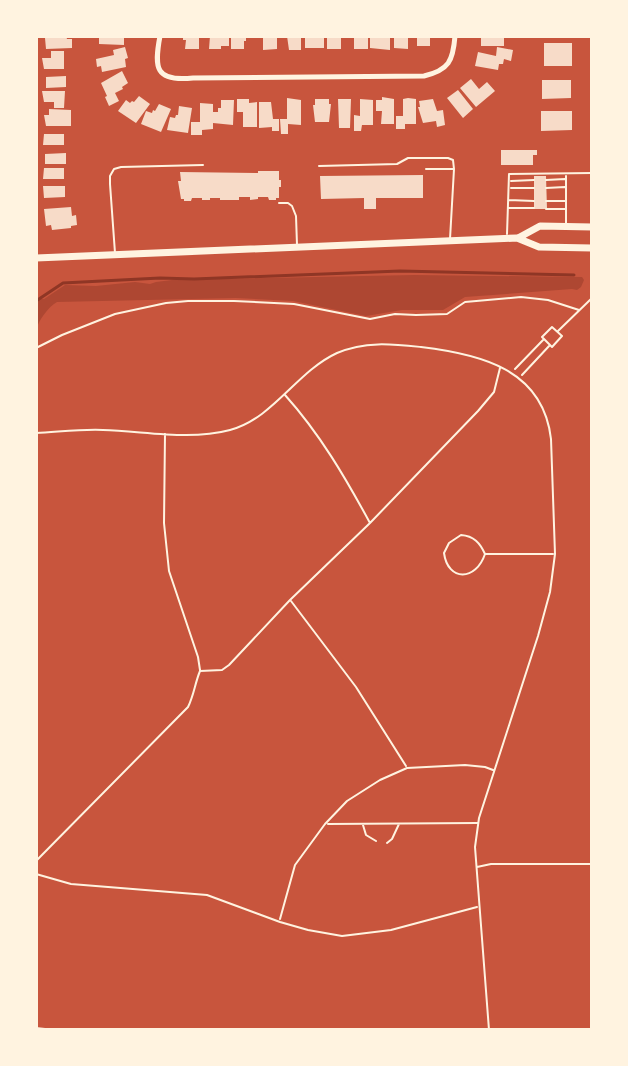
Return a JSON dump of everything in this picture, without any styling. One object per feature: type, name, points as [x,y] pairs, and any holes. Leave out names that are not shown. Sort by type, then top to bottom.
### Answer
[{"type":"main road","points":[[517,238],[540,226],[592,227]]},
{"type":"main road","points":[[36,258],[507,238],[517,238],[539,247],[592,248]]},
{"type":"street","points":[[160,36],[156,65],[166,76],[178,80],[424,76],[446,68],[451,61],[455,36]]},
{"type":"lane","points":[[319,166],[397,164],[408,158],[453,160],[450,240]]},
{"type":"lane","points":[[115,254],[110,184],[114,169],[203,165]]},
{"type":"lane","points":[[426,169],[454,169]]},
{"type":"lane","points":[[566,173],[566,226]]},
{"type":"lane","points":[[507,238],[509,174],[592,173]]},
{"type":"lane","points":[[546,180],[566,179]]},
{"type":"lane","points":[[509,181],[534,180]]},
{"type":"lane","points":[[509,187],[534,188]]},
{"type":"lane","points":[[546,188],[566,187]]},
{"type":"lane","points":[[509,200],[534,201]]},
{"type":"lane","points":[[546,201],[566,201]]},
{"type":"lane","points":[[279,203],[288,203],[294,210],[297,246]]},
{"type":"lane","points":[[508,208],[534,208]]},
{"type":"lane","points":[[546,209],[566,209]]},
{"type":"lane","points":[[36,433],[99,430],[194,435],[229,430],[254,419],[324,361],[337,353],[364,345],[393,344],[464,353],[512,373],[538,398],[550,425],[555,554],[544,614],[494,770],[475,847],[489,1030]]},
{"type":"lane","points":[[200,671],[222,670],[229,665],[290,600],[370,523],[494,392],[500,366]]},
{"type":"lane","points":[[285,395],[332,456],[370,523]]},
{"type":"lane","points":[[36,861],[188,707],[193,698],[200,671],[198,657],[169,571],[164,523],[165,434]]},
{"type":"lane","points":[[461,535],[475,539],[485,554],[478,567],[464,575],[448,566],[444,553],[449,543],[461,535]]},
{"type":"lane","points":[[485,554],[555,554]]},
{"type":"lane","points":[[290,600],[356,687],[407,768]]},
{"type":"lane","points":[[280,922],[295,865],[325,824],[347,801],[380,780],[407,768],[465,765],[494,770]]},
{"type":"lane","points":[[325,824],[479,823]]},
{"type":"lane","points":[[363,824],[366,835],[376,841]]},
{"type":"lane","points":[[387,843],[399,824]]},
{"type":"lane","points":[[476,868],[491,864],[592,864]]},
{"type":"lane","points":[[36,874],[71,884],[207,895],[280,922],[329,935],[391,930],[479,907]]},
{"type":"lane","points":[[36,1028],[54,1030]]},
{"type":"path","points":[[36,348],[115,314],[188,301],[294,304],[370,319],[395,314],[447,314],[465,302],[521,297],[548,300],[579,310]]},
{"type":"path","points":[[557,332],[592,298]]},
{"type":"path","points":[[512,373],[552,327],[562,336],[519,379]]},
{"type":"path","points":[[544,339],[550,345]]},
{"type":"shaded area","points":[[414,275],[582,277],[584,280],[577,290],[465,297],[443,310],[402,310],[366,316],[293,301],[236,298],[57,302],[44,314],[36,330],[36,298],[44,299],[65,285]]},
{"type":"building","points":[[99,36],[124,36],[124,45],[99,44]]},
{"type":"building","points":[[183,36],[199,36],[199,49],[185,49]]},
{"type":"building","points":[[210,36],[229,36],[229,46],[209,49]]},
{"type":"building","points":[[231,36],[246,36],[244,49],[231,49]]},
{"type":"building","points":[[263,36],[277,36],[277,49],[263,50]]},
{"type":"building","points":[[287,36],[301,36],[301,50],[289,50]]},
{"type":"building","points":[[305,36],[324,36],[324,48],[305,48]]},
{"type":"building","points":[[327,36],[341,36],[341,49],[327,49]]},
{"type":"building","points":[[354,36],[368,36],[368,49],[354,49]]},
{"type":"building","points":[[370,36],[390,36],[390,50],[370,48]]},
{"type":"building","points":[[394,36],[408,36],[408,49],[394,48]]},
{"type":"building","points":[[417,36],[430,36],[430,46],[417,46]]},
{"type":"building","points":[[481,36],[504,36],[504,46],[481,46]]},
{"type":"building","points":[[45,38],[72,39],[72,48],[46,49]]},
{"type":"building","points":[[544,43],[572,43],[572,66],[544,66]]},
{"type":"building","points":[[125,47],[128,58],[125,59],[126,67],[102,72],[101,66],[97,67],[96,59],[114,55],[113,50]]},
{"type":"building","points":[[497,47],[513,50],[511,61],[504,59],[498,70],[475,66],[478,52],[496,56]]},
{"type":"building","points":[[51,51],[64,51],[64,69],[44,69],[42,58],[51,58]]},
{"type":"building","points":[[122,71],[128,83],[115,93],[119,101],[109,106],[101,83]]},
{"type":"building","points":[[66,76],[66,87],[46,88],[46,77]]},
{"type":"building","points":[[471,79],[479,89],[487,82],[495,91],[476,107],[460,88]]},
{"type":"building","points":[[542,80],[571,80],[571,98],[542,99]]},
{"type":"building","points":[[458,90],[473,109],[463,118],[447,98]]},
{"type":"building","points":[[42,91],[65,91],[64,108],[54,108],[54,102],[44,102]]},
{"type":"building","points":[[139,96],[150,104],[136,123],[118,111],[126,100],[134,102]]},
{"type":"building","points":[[382,97],[394,99],[394,124],[381,124],[382,111],[376,111],[376,100],[382,100]]},
{"type":"building","points":[[287,98],[301,100],[301,125],[288,124],[288,134],[281,134],[280,119],[287,119]]},
{"type":"building","points":[[237,99],[257,102],[257,127],[243,127],[243,112],[237,112]]},
{"type":"building","points":[[315,99],[329,99],[329,122],[315,122]]},
{"type":"building","points":[[338,99],[351,99],[350,128],[339,128]]},
{"type":"building","points":[[360,99],[373,100],[373,125],[362,125],[361,131],[354,131],[354,115],[360,116]]},
{"type":"building","points":[[403,99],[416,99],[416,124],[405,124],[405,129],[396,129],[396,116],[403,116]]},
{"type":"building","points":[[433,99],[437,111],[443,110],[445,125],[437,127],[436,121],[423,123],[419,101]]},
{"type":"building","points":[[221,100],[234,100],[233,125],[213,123],[213,129],[202,130],[202,135],[191,135],[191,122],[200,122],[200,103],[213,104],[213,112],[218,112]]},
{"type":"building","points":[[259,102],[271,102],[273,119],[279,119],[279,131],[272,131],[272,127],[259,128]]},
{"type":"building","points":[[159,104],[171,109],[161,132],[141,124],[146,111],[152,113]]},
{"type":"building","points":[[179,106],[192,108],[188,133],[167,130],[170,117],[178,115]]},
{"type":"building","points":[[49,109],[71,110],[71,126],[46,126],[44,115],[49,115]]},
{"type":"building","points":[[541,111],[572,111],[572,130],[541,131]]},
{"type":"building","points":[[44,134],[64,134],[64,145],[43,145]]},
{"type":"building","points":[[501,150],[537,150],[537,155],[533,155],[533,165],[501,165]]},
{"type":"building","points":[[66,153],[66,164],[45,164],[45,154]]},
{"type":"building","points":[[44,168],[64,168],[64,179],[43,179]]},
{"type":"building","points":[[279,171],[279,198],[181,199],[180,172]]},
{"type":"building","points":[[423,175],[423,198],[376,198],[376,209],[364,209],[364,198],[321,199],[320,176]]},
{"type":"building","points":[[534,176],[546,176],[547,209],[534,209]]},
{"type":"building","points":[[43,186],[65,186],[65,197],[44,198]]},
{"type":"building","points":[[71,207],[77,225],[52,230],[51,225],[46,226],[44,209]]},
{"type":"waterway","points":[[36,301],[63,283],[160,278],[400,271],[574,275]]}]
